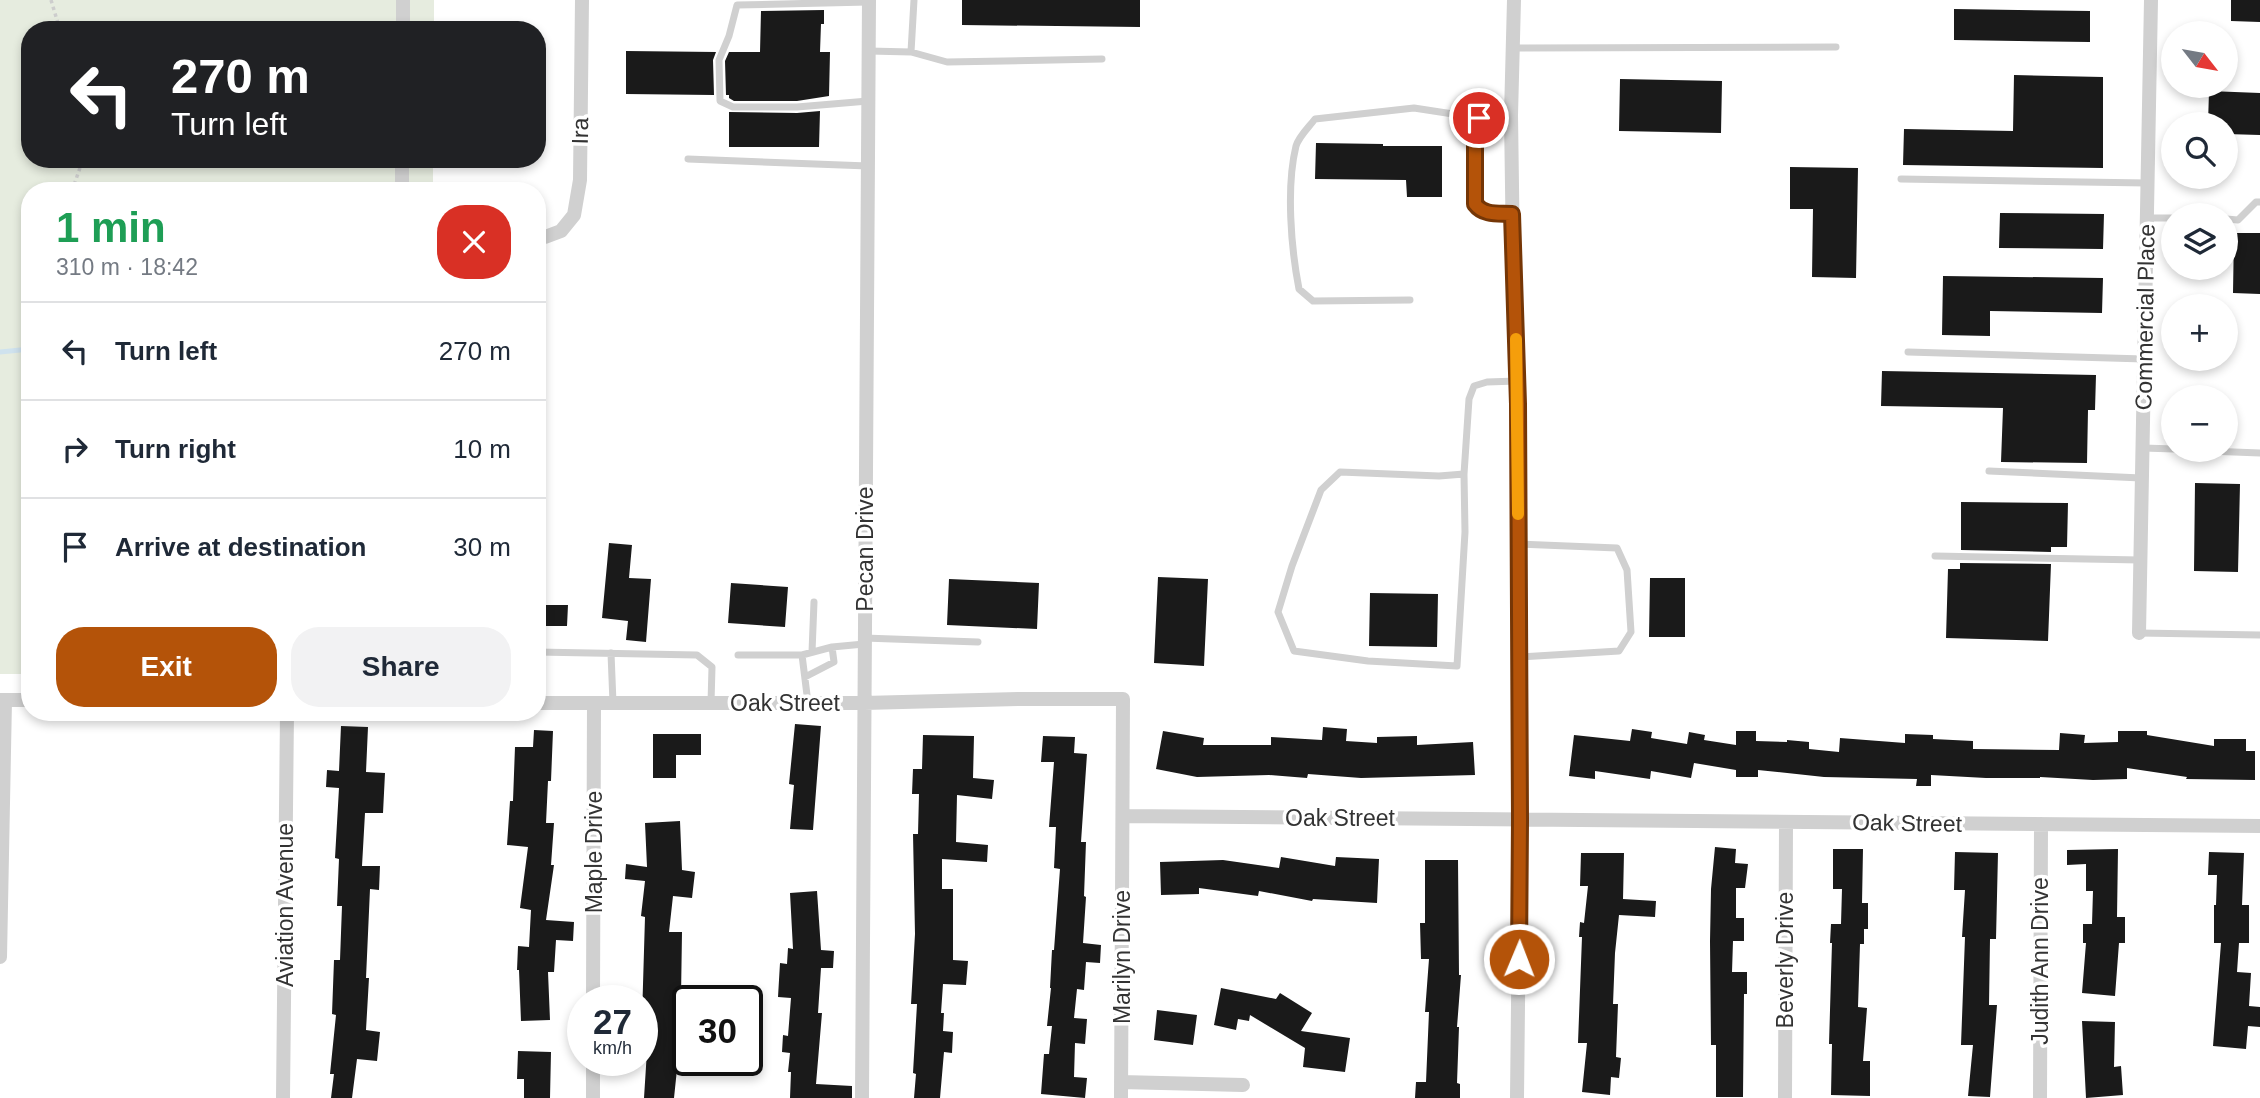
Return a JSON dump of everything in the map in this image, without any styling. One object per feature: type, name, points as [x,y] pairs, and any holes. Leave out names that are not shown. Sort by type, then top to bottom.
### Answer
[{"type":"street","points":[[403,0],[403,21]]},
{"type":"street","name":"Ira","points":[[546,237],[561,231],[574,215],[580,180],[582,0]]},
{"type":"street","points":[[1514,0],[1511,108],[1520,657],[1517,1098]]},
{"type":"street","name":"Commercial Place","points":[[2139,633],[2151,0]]},
{"type":"street","name":"Pecan Drive","points":[[862,1098],[869,1]]},
{"type":"street","name":"Oak Street","points":[[546,703],[864,703],[1123,699],[1123,816],[2260,826]]},
{"type":"street","points":[[0,957],[3,700],[21,700]]},
{"type":"street","name":"Maple Drive","points":[[593,985],[594,703]]},
{"type":"street","name":"Aviation Avenue","points":[[283,1098],[287,721]]},
{"type":"street","name":"Marilyn Drive","points":[[1121,1098],[1123,816]]},
{"type":"street","name":"Beverly Drive","points":[[1785,1098],[1786,821]]},
{"type":"street","name":"Judith Ann Drive","points":[[2040,1098],[2041,824]]},
{"type":"street","points":[[593,1076],[593,1098]]},
{"type":"street","points":[[1121,1082],[1243,1085]]},
{"type":"lane","points":[[911,52],[914,0]]},
{"type":"lane","points":[[868,101],[797,107],[733,107],[720,101],[719,60],[737,5],[869,1]]},
{"type":"lane","points":[[1513,48],[1836,47]]},
{"type":"lane","points":[[869,51],[911,52],[947,62],[1102,59]]},
{"type":"lane","points":[[1410,300],[1312,301],[1299,289],[1292,235],[1291,188],[1296,144],[1315,119],[1413,108],[1479,118]]},
{"type":"lane","points":[[1511,108],[1494,108],[1479,118],[1475,125],[1475,204],[1480,211],[1487,213],[1512,214]]},
{"type":"lane","points":[[688,159],[868,166]]},
{"type":"lane","points":[[1901,179],[2147,183]]},
{"type":"lane","points":[[2238,220],[2256,202],[2260,202]]},
{"type":"lane","points":[[2147,218],[2161,218]]},
{"type":"lane","points":[[1908,352],[2144,359]]},
{"type":"lane","points":[[1464,474],[1439,476],[1340,472],[1321,490],[1278,612],[1294,651],[1368,661],[1457,666],[1469,399],[1474,386],[1487,382],[1517,381]]},
{"type":"lane","points":[[2143,448],[2161,449]]},
{"type":"lane","points":[[2238,452],[2260,453]]},
{"type":"lane","points":[[1989,471],[2142,478]]},
{"type":"lane","points":[[1519,544],[1617,548],[1628,570],[1631,632],[1619,651],[1520,657]]},
{"type":"lane","points":[[1935,556],[2140,560]]},
{"type":"lane","points":[[811,652],[814,602]]},
{"type":"lane","points":[[2139,633],[2260,635]]},
{"type":"lane","points":[[738,655],[802,655],[864,641],[978,642]]},
{"type":"lane","points":[[805,677],[834,662],[832,647]]},
{"type":"lane","points":[[546,652],[697,655],[712,667],[711,703]]},
{"type":"lane","points":[[611,653],[613,703]]},
{"type":"lane","points":[[802,655],[808,703]]},
{"type":"path","points":[[51,0],[57,21]]},
{"type":"shaded area","points":[[0,0],[434,0],[434,21],[21,21],[21,168],[433,168],[433,182],[21,182],[21,674],[0,674]]},
{"type":"building","points":[[962,0],[1140,0],[1140,27],[962,25]]},
{"type":"building","points":[[2231,0],[2260,0],[2260,22],[2231,21]]},
{"type":"building","points":[[1954,9],[2090,11],[2090,42],[1954,40]]},
{"type":"building","points":[[824,10],[820,52],[830,52],[829,96],[797,101],[734,101],[726,95],[725,61],[729,52],[760,52],[761,11]]},
{"type":"building","points":[[626,51],[716,52],[713,60],[714,95],[626,94]]},
{"type":"building","points":[[2014,75],[2103,77],[2103,168],[1903,165],[1904,129],[2013,131]]},
{"type":"building","points":[[1620,79],[1722,81],[1721,133],[1619,131]]},
{"type":"building","points":[[2238,92],[2260,93],[2260,135],[2238,134],[2238,112],[2208,112],[2209,98],[2238,98]]},
{"type":"building","points":[[820,111],[819,147],[729,147],[729,112]]},
{"type":"building","points":[[1316,143],[1442,146],[1442,197],[1407,197],[1406,180],[1315,179]]},
{"type":"building","points":[[1790,167],[1858,168],[1856,278],[1812,277],[1813,209],[1790,209]]},
{"type":"building","points":[[2000,213],[2104,214],[2103,249],[1999,248]]},
{"type":"building","points":[[2238,233],[2260,233],[2260,294],[2233,293],[2233,280],[2238,280]]},
{"type":"building","points":[[1943,276],[2103,278],[2102,313],[1990,311],[1990,336],[1942,335]]},
{"type":"building","points":[[1882,371],[2096,375],[2095,410],[2088,410],[2087,463],[2001,462],[2003,408],[1881,406]]},
{"type":"building","points":[[2195,483],[2240,484],[2238,572],[2194,571]]},
{"type":"building","points":[[1961,502],[2068,503],[2067,547],[2051,547],[2051,552],[1961,550]]},
{"type":"building","points":[[609,543],[632,545],[629,578],[651,579],[646,642],[626,640],[628,621],[602,618]]},
{"type":"building","points":[[1960,563],[2051,564],[2048,641],[1946,638],[1948,569],[1960,569]]},
{"type":"building","points":[[1158,577],[1208,579],[1204,666],[1154,663]]},
{"type":"building","points":[[1650,578],[1685,578],[1685,637],[1649,637]]},
{"type":"building","points":[[949,579],[1039,583],[1037,629],[947,625]]},
{"type":"building","points":[[731,583],[788,587],[785,627],[728,623]]},
{"type":"building","points":[[1370,593],[1438,594],[1437,647],[1369,646]]},
{"type":"building","points":[[546,605],[568,605],[567,626],[546,626]]},
{"type":"building","points":[[795,724],[821,726],[813,830],[790,829],[794,785],[789,784]]},
{"type":"building","points":[[341,726],[368,727],[366,772],[385,773],[383,813],[365,813],[362,866],[380,866],[379,890],[370,889],[366,1030],[380,1032],[377,1061],[357,1059],[352,1098],[331,1098],[334,1074],[330,1074],[336,1015],[332,1014],[334,960],[340,960],[342,906],[337,906],[339,859],[335,858],[339,788],[326,787],[327,770],[339,771]]},
{"type":"building","points":[[1323,727],[1347,729],[1346,741],[1377,743],[1377,737],[1417,736],[1417,745],[1473,742],[1475,775],[1361,778],[1308,774],[1307,778],[1269,775],[1197,777],[1156,769],[1163,731],[1204,738],[1203,745],[1271,745],[1271,737],[1322,740]]},
{"type":"building","points":[[1632,729],[1652,732],[1651,738],[1687,744],[1689,732],[1705,735],[1704,740],[1736,745],[1736,731],[1756,731],[1756,741],[1809,742],[1809,749],[1839,752],[1840,738],[1905,743],[1905,734],[1933,735],[1933,739],[1973,741],[1973,749],[2059,750],[2060,733],[2085,735],[2084,743],[2118,742],[2118,731],[2147,731],[2147,735],[2214,746],[2214,739],[2246,739],[2246,751],[2255,751],[2255,780],[2186,779],[2187,777],[2127,768],[2127,779],[1931,775],[1931,786],[1916,786],[1917,779],[1824,777],[1758,770],[1758,777],[1736,777],[1736,770],[1694,763],[1691,778],[1651,771],[1650,779],[1595,771],[1595,779],[1569,776],[1574,735],[1630,741]]},
{"type":"building","points":[[534,730],[553,731],[546,823],[554,823],[551,865],[554,865],[546,920],[574,922],[573,941],[556,940],[554,972],[548,972],[550,1020],[521,1021],[517,970],[518,946],[529,947],[531,910],[520,908],[528,847],[507,845],[510,801],[513,801],[515,747],[533,747]]},
{"type":"building","points":[[653,734],[701,734],[701,755],[676,755],[676,778],[653,778]]},
{"type":"building","points":[[923,735],[974,736],[973,778],[994,780],[992,799],[957,795],[956,842],[988,845],[987,862],[942,859],[942,889],[953,889],[953,960],[968,961],[966,985],[943,984],[943,1031],[953,1032],[952,1053],[944,1052],[940,1098],[914,1098],[917,1004],[911,1004],[915,934],[913,834],[918,834],[919,794],[912,794],[913,769],[922,769]]},
{"type":"building","points":[[1043,736],[1075,737],[1074,753],[1087,754],[1081,842],[1086,842],[1083,943],[1101,945],[1100,963],[1086,962],[1084,990],[1077,989],[1074,1018],[1087,1019],[1085,1044],[1075,1043],[1074,1077],[1087,1078],[1085,1098],[1041,1094],[1044,1054],[1049,1054],[1052,1026],[1047,1026],[1060,869],[1054,868],[1056,827],[1049,827],[1054,762],[1041,762]]},
{"type":"building","points":[[680,821],[682,870],[695,872],[692,898],[673,896],[669,932],[682,932],[681,985],[672,985],[672,1076],[676,1076],[674,1098],[644,1098],[645,1076],[658,1076],[658,985],[643,985],[645,917],[641,916],[645,881],[625,879],[626,864],[647,867],[645,823]]},
{"type":"building","points":[[1715,847],[1736,849],[1735,863],[1748,864],[1745,888],[1736,888],[1736,918],[1744,918],[1744,941],[1733,941],[1732,972],[1747,972],[1747,994],[1744,994],[1743,1097],[1716,1097],[1716,1045],[1711,1045],[1710,941]]},
{"type":"building","points":[[1833,849],[1863,849],[1862,903],[1868,903],[1868,929],[1864,929],[1864,944],[1860,944],[1858,1007],[1867,1008],[1863,1061],[1870,1061],[1870,1096],[1831,1095],[1831,924],[1841,924],[1842,889],[1833,889]]},
{"type":"building","points":[[2118,849],[2117,917],[2125,917],[2125,943],[2119,943],[2115,996],[2082,993],[2086,943],[2083,943],[2083,924],[2092,924],[2093,891],[2086,891],[2086,864],[2067,865],[2067,850]]},
{"type":"building","points":[[1955,852],[1998,853],[1996,939],[1990,939],[1989,1005],[1997,1005],[1990,1097],[1968,1096],[1973,1045],[1961,1045],[1965,890],[1954,890]]},
{"type":"building","points":[[2209,852],[2244,853],[2242,905],[2249,905],[2249,943],[2239,943],[2237,972],[2251,973],[2249,1006],[2260,1007],[2260,1027],[2248,1026],[2246,1049],[2213,1046],[2221,943],[2214,943],[2217,875],[2208,875]]},
{"type":"building","points":[[1581,853],[1624,853],[1623,899],[1656,901],[1655,917],[1619,915],[1613,1004],[1618,1004],[1616,1057],[1621,1058],[1619,1078],[1611,1077],[1610,1095],[1582,1092],[1587,1043],[1578,1043],[1582,937],[1579,937],[1580,922],[1584,923],[1588,886],[1580,886]]},
{"type":"building","points":[[1281,857],[1335,866],[1336,857],[1379,859],[1377,903],[1312,901],[1259,891],[1258,896],[1199,888],[1199,894],[1161,895],[1160,862],[1223,860],[1279,868]]},
{"type":"building","points":[[1425,860],[1458,860],[1461,975],[1457,1083],[1460,1084],[1460,1098],[1415,1098],[1416,1082],[1426,1082],[1429,1012],[1425,1012],[1429,959],[1421,959],[1420,923],[1425,923]]},
{"type":"building","points":[[817,891],[821,950],[834,951],[833,968],[821,968],[818,1013],[822,1013],[816,1084],[852,1086],[852,1098],[790,1098],[790,1053],[782,1052],[783,1035],[788,1036],[791,998],[778,997],[780,963],[787,964],[788,948],[793,949],[790,893]]},
{"type":"building","points":[[1221,988],[1276,999],[1280,993],[1312,1013],[1301,1031],[1350,1038],[1345,1072],[1303,1067],[1305,1048],[1250,1015],[1249,1021],[1238,1019],[1236,1030],[1214,1025]]},
{"type":"building","points":[[1157,1010],[1197,1015],[1193,1045],[1154,1040]]},
{"type":"building","points":[[2082,1021],[2115,1022],[2114,1067],[2121,1066],[2123,1095],[2086,1098]]},
{"type":"building","points":[[518,1051],[551,1052],[550,1098],[524,1098],[524,1079],[517,1079]]},
{"type":"waterway","points":[[0,352],[21,350]]},
{"type":"slow traffic","points":[[1516,339],[1518,514]]},
{"type":"route","points":[[1479,118],[1475,125],[1475,204],[1480,211],[1487,213],[1512,214],[1518,404],[1519,959]]}]
